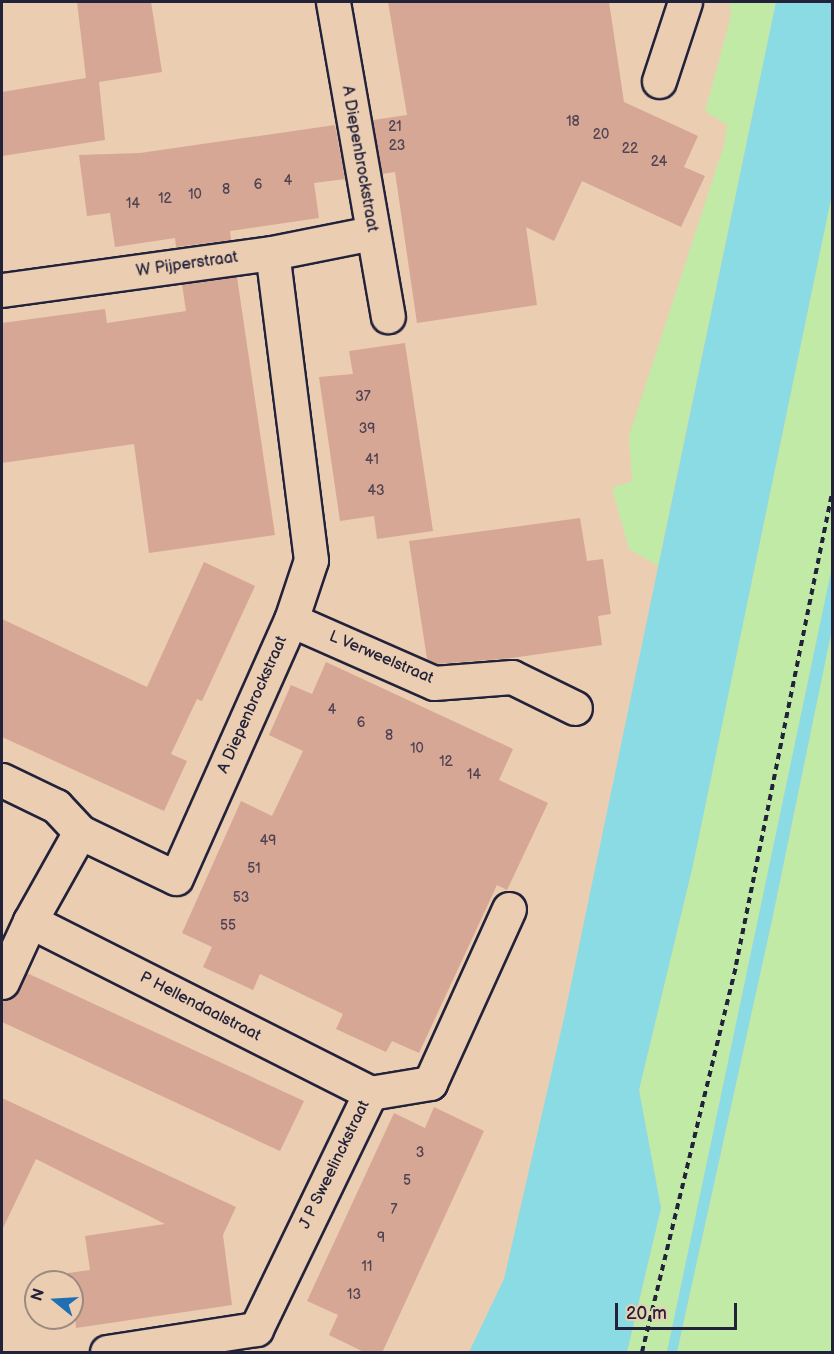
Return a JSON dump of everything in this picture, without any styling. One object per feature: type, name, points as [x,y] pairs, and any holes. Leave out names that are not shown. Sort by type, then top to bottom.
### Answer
[{"type":"street","name":"A Diepenbrockstraat","points":[[333,2],[388,316]]},
{"type":"street","points":[[658,81],[685,2]]},
{"type":"street","name":"W Pijperstraat","points":[[2,290],[272,253],[372,233]]},
{"type":"street","name":"A Diepenbrockstraat","points":[[80,832],[176,878],[291,620],[311,560],[272,253]]},
{"type":"street","name":"L Verweelstraat","points":[[291,620],[434,682],[512,677],[575,708]]},
{"type":"street","points":[[2,780],[56,806],[80,832],[30,921],[2,982]]},
{"type":"street","name":"J P Sweelinckstraat","points":[[107,1353],[256,1329],[370,1093],[430,1083],[509,909]]},
{"type":"street","name":"P Hellendaalstraat","points":[[30,921],[370,1093]]},
{"type":"path","points":[[642,1353],[736,965],[832,493]]},
{"type":"green space","points":[[730,2],[776,2],[658,566],[629,549],[612,488],[632,481],[629,436],[724,145],[727,125],[705,111],[731,16]]},
{"type":"green space","points":[[832,194],[832,567],[667,1352],[627,1352],[661,1208],[639,1090],[693,865]]},
{"type":"green space","points":[[832,629],[832,1352],[677,1352],[772,920]]},
{"type":"water","points":[[776,2],[832,2],[832,194],[693,865],[639,1090],[661,1208],[627,1352],[469,1352],[504,1279],[564,1018]]},
{"type":"water","points":[[832,567],[832,629],[772,920],[677,1352],[667,1352]]},
{"type":"building","points":[[77,2],[151,2],[162,72],[99,82],[105,140],[2,156],[2,92],[86,78]]},
{"type":"building","points":[[388,2],[609,2],[624,102],[698,136],[684,167],[705,176],[681,227],[582,181],[554,241],[526,227],[537,305],[417,323],[395,172],[382,174],[373,120],[407,115]]},
{"type":"building","points":[[335,125],[345,179],[314,183],[319,218],[230,231],[231,240],[176,247],[175,238],[115,247],[110,213],[87,216],[79,155],[140,153]]},
{"type":"building","points":[[237,277],[275,535],[149,553],[134,444],[2,463],[2,323],[105,309],[107,323],[186,311],[182,284]]},
{"type":"building","points":[[405,343],[433,531],[377,539],[374,516],[340,521],[319,377],[353,374],[349,351]]},
{"type":"building","points":[[580,518],[587,561],[603,559],[611,614],[598,616],[602,645],[512,658],[437,664],[427,659],[409,541]]},
{"type":"building","points":[[204,562],[255,586],[202,701],[197,699],[171,754],[187,761],[164,811],[2,737],[2,619],[147,687]]},
{"type":"building","points":[[326,662],[513,749],[499,780],[548,803],[507,890],[497,885],[419,1053],[392,1041],[386,1052],[336,1029],[343,1014],[260,974],[253,990],[203,967],[212,947],[182,933],[241,801],[272,816],[303,751],[269,735],[291,685],[312,694]]},
{"type":"building","points":[[27,973],[304,1101],[280,1151],[2,1022],[2,1000],[13,997]]},
{"type":"building","points":[[2,1098],[236,1207],[223,1235],[232,1305],[84,1327],[84,1271],[90,1270],[85,1236],[165,1224],[36,1159],[2,1230]]},
{"type":"building","points":[[434,1107],[484,1131],[382,1353],[366,1353],[329,1335],[338,1315],[307,1301],[394,1113],[425,1128]]}]
